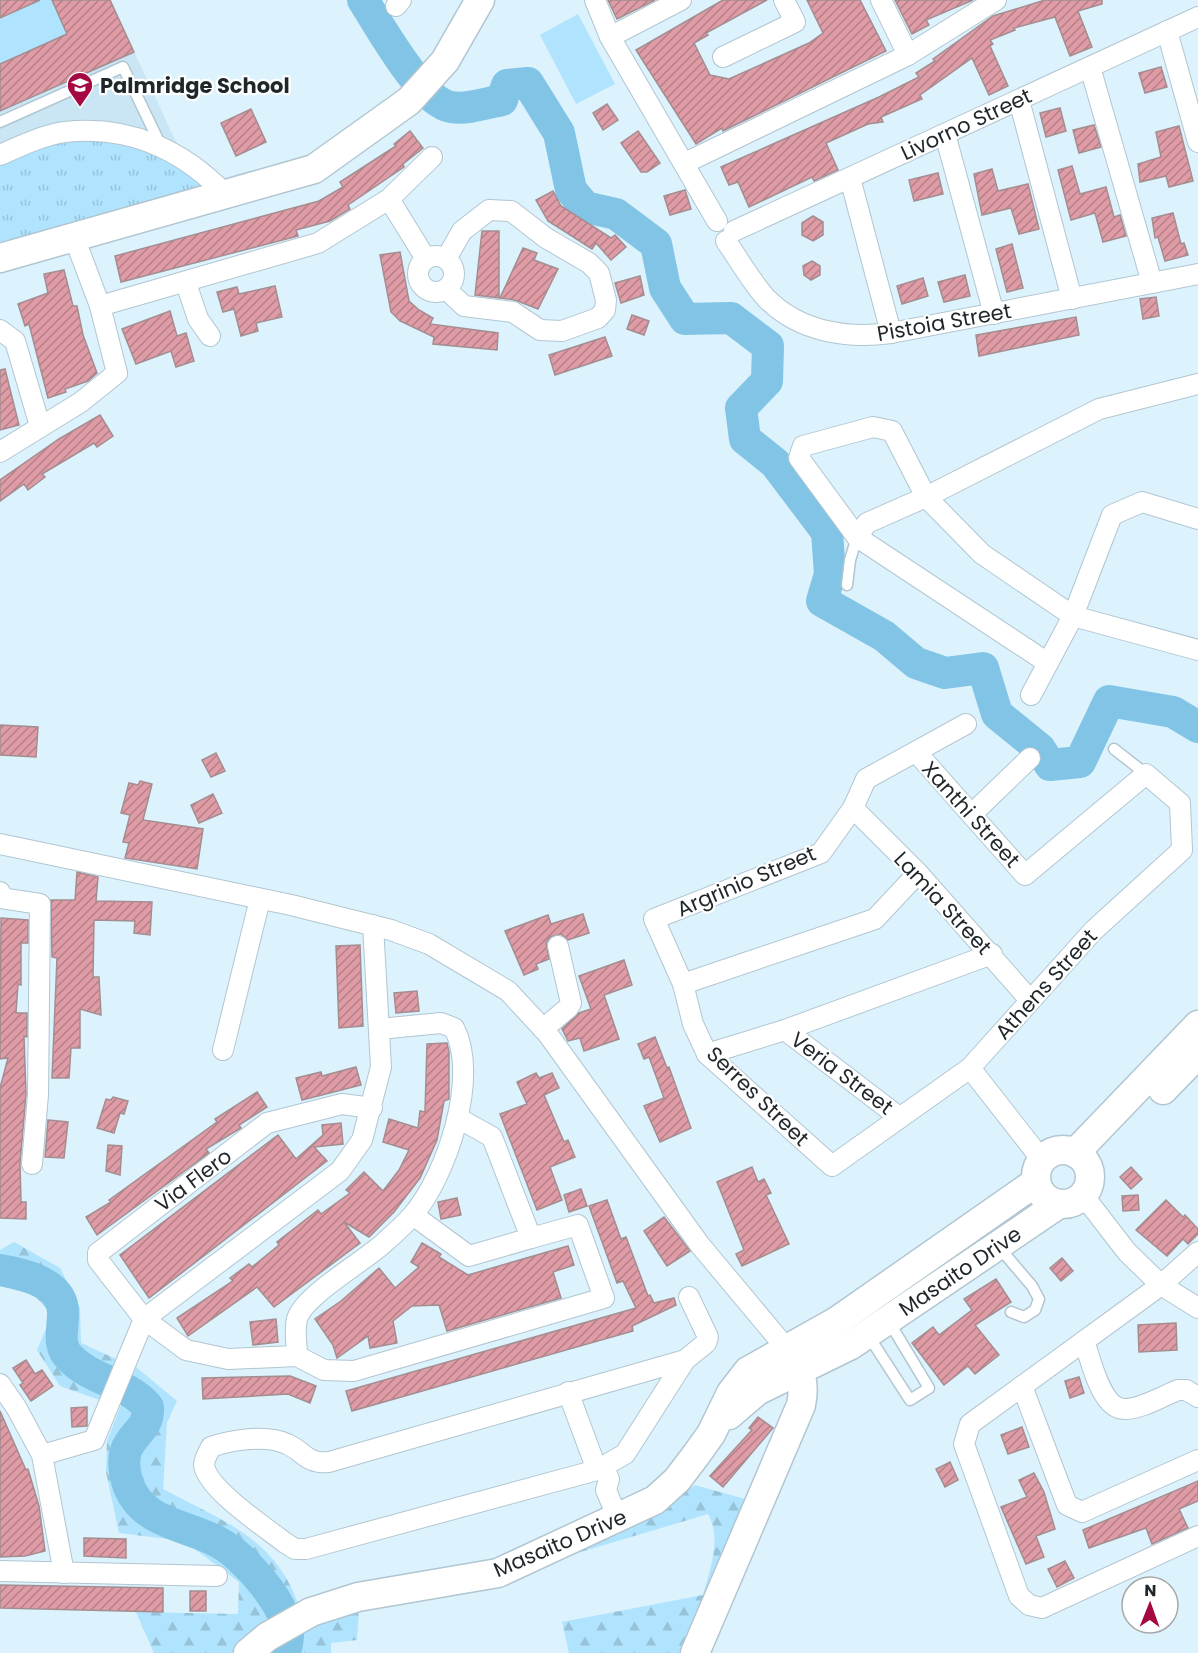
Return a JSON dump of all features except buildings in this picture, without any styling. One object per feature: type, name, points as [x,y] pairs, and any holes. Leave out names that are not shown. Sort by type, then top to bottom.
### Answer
[{"type":"street","points":[[0,258],[314,169],[409,101],[445,61],[480,0]]},
{"type":"street","points":[[595,0],[610,37],[717,221],[728,220],[730,236]]},
{"type":"street","points":[[610,37],[681,0]]},
{"type":"street","points":[[723,57],[795,22],[784,0]]},
{"type":"street","points":[[881,0],[908,55]]},
{"type":"street","points":[[685,163],[908,55],[996,0]]},
{"type":"street","name":"Livorno Street","points":[[730,236],[1167,31],[1195,12]]},
{"type":"street","points":[[1167,31],[1194,109],[1198,142]]},
{"type":"street","points":[[1090,67],[1152,283]]},
{"type":"street","points":[[1019,100],[1072,299]]},
{"type":"street","points":[[0,155],[64,132],[103,131],[135,136],[161,146],[205,172],[226,195]]},
{"type":"street","points":[[945,134],[994,314]]},
{"type":"street","points":[[100,306],[318,243],[389,199],[432,157]]},
{"type":"street","points":[[850,178],[891,333]]},
{"type":"street","points":[[389,199],[426,259]]},
{"type":"street","points":[[446,259],[462,231],[489,210],[512,211],[546,238],[589,264],[599,273],[606,300],[604,310],[597,318],[562,331],[540,330],[513,312],[464,306],[446,289]]},
{"type":"street","name":"Pistoia Street","points":[[730,236],[767,299],[789,315],[814,328],[839,335],[865,337],[891,333],[1198,274]]},
{"type":"street","points":[[0,452],[81,402],[117,373],[100,306],[74,237]]},
{"type":"street","points":[[433,256],[446,259],[454,271],[453,278],[446,289],[432,291],[420,283],[419,270],[426,259],[433,256]]},
{"type":"street","points":[[186,282],[198,319],[210,336]]},
{"type":"street","points":[[0,330],[15,341],[40,426]]},
{"type":"street","points":[[857,537],[867,523],[927,497],[1099,410],[1198,384]]},
{"type":"street","points":[[1048,663],[857,537],[799,458],[803,446],[873,427],[892,431],[927,497],[982,554],[1073,616],[1198,650]]},
{"type":"street","points":[[1031,695],[1073,616],[1112,515],[1142,502],[1198,519]]},
{"type":"street","name":"Argrinio Street","points":[[654,919],[821,853],[853,808],[866,779],[966,724]]},
{"type":"street","name":"Xanthi Street","points":[[917,753],[1025,875],[1146,774]]},
{"type":"street","points":[[972,814],[1030,758]]},
{"type":"street","name":"Athens Street","points":[[832,1167],[970,1068],[1093,931],[1182,850],[1180,803],[1146,774]]},
{"type":"street","name":"Lamia Street","points":[[853,808],[918,873],[992,954],[1030,1000]]},
{"type":"street","points":[[0,844],[373,925],[429,944],[508,991],[543,1029],[700,1245],[793,1359],[803,1382],[801,1405],[695,1653]]},
{"type":"street","points":[[683,984],[875,919],[918,873]]},
{"type":"street","points":[[0,892],[0,898],[40,904],[38,1095],[32,1164]]},
{"type":"street","points":[[223,1050],[260,899]]},
{"type":"street","name":"Serres Street","points":[[654,919],[683,984],[693,1024],[707,1054],[832,1167]]},
{"type":"street","points":[[42,1455],[94,1440],[144,1318],[340,1171],[362,1140],[381,1067],[373,925]]},
{"type":"street","points":[[543,1029],[571,1003],[558,946]]},
{"type":"street","points":[[707,1054],[785,1030],[992,954]]},
{"type":"street","points":[[297,1356],[297,1320],[308,1301],[385,1243],[413,1215],[441,1165],[459,1118],[464,1081],[460,1039],[454,1028],[441,1023],[379,1029]]},
{"type":"street","points":[[1082,1160],[1198,1025]]},
{"type":"street","name":"Veria Street","points":[[785,1030],[899,1117]]},
{"type":"street","points":[[1082,1160],[1198,1054]]},
{"type":"street","points":[[970,1068],[1039,1171],[1044,1197],[1071,1200],[1161,1285],[1198,1308]]},
{"type":"street","name":"Via Flero","points":[[144,1318],[98,1260],[98,1253],[267,1123],[342,1104],[372,1108]]},
{"type":"street","points":[[459,1118],[492,1137],[531,1238]]},
{"type":"street","points":[[1039,1171],[1047,1155],[1061,1150],[1082,1160],[1090,1182],[1071,1200]]},
{"type":"street","name":"Masaito Drive","points":[[258,1645],[295,1620],[358,1597],[498,1573],[655,1500],[677,1480],[711,1434],[837,1321],[1039,1171]]},
{"type":"street","name":"Masaito Drive","points":[[793,1359],[878,1327],[1071,1200]]},
{"type":"street","points":[[144,1318],[186,1350],[228,1359],[297,1356],[324,1370],[354,1371],[604,1298],[578,1225],[469,1256],[413,1215]]},
{"type":"street","points":[[1198,1252],[1161,1285],[970,1424],[964,1444],[1019,1596],[1029,1605],[1042,1608],[1198,1536]]},
{"type":"street","points":[[685,1360],[318,1463],[303,1457],[287,1444],[266,1439],[222,1443],[211,1448],[204,1461],[206,1471],[218,1489],[295,1549],[326,1544],[597,1469],[624,1454],[685,1360],[706,1343],[708,1337],[689,1297]]},
{"type":"street","points":[[1084,1341],[1106,1401],[1116,1408],[1127,1410],[1178,1390],[1186,1390],[1198,1397]]},
{"type":"street","points":[[0,1384],[16,1407],[42,1455],[64,1573]]},
{"type":"street","points":[[1022,1386],[1067,1505],[1082,1512],[1198,1460]]},
{"type":"street","points":[[568,1392],[597,1469],[609,1479],[606,1490],[618,1519]]},
{"type":"street","points":[[0,1571],[217,1576]]},
{"type":"lane","points":[[0,122],[123,67],[161,146]]},
{"type":"lane","points":[[847,585],[850,560],[857,537]]},
{"type":"lane","points":[[1114,749],[1146,774]]},
{"type":"lane","points":[[998,1246],[1032,1286],[1039,1299],[1035,1310],[1023,1317],[1011,1312]]},
{"type":"lane","points":[[878,1327],[929,1388],[910,1400],[878,1327]]},
{"type":"shaded area","name":"Palmridge School","points":[[0,0],[110,0],[183,157],[0,176]]},
{"type":"green space","points":[[40,0],[52,0],[67,34],[0,64],[0,18]]},
{"type":"green space","points":[[578,14],[615,84],[576,104],[540,35]]},
{"type":"green space","points":[[135,136],[226,195],[0,258],[0,155],[29,143]]},
{"type":"green space","points":[[14,1242],[60,1268],[80,1308],[81,1343],[116,1359],[100,1400],[60,1386],[37,1350],[52,1315],[34,1295],[0,1286],[0,1250]]},
{"type":"green space","points":[[136,1367],[177,1401],[167,1422],[163,1489],[233,1527],[253,1540],[270,1556],[284,1575],[296,1598],[305,1627],[359,1610],[357,1640],[331,1643],[331,1653],[154,1653],[136,1612],[238,1614],[239,1582],[184,1541],[119,1533],[106,1472],[107,1441]]},
{"type":"green space","points":[[695,1485],[752,1501],[686,1653],[569,1653],[562,1622],[703,1595],[714,1544],[712,1524],[708,1514],[574,1554],[656,1513]]},
{"type":"waterway","points":[[363,0],[414,78],[439,102],[457,108],[470,107],[502,100],[507,85],[528,83],[559,133],[571,190],[585,207],[616,214],[656,244],[665,288],[685,319],[731,318],[768,346],[767,381],[741,408],[745,439],[775,463],[827,532],[830,574],[822,601],[884,636],[916,663],[945,673],[983,668],[997,714],[1040,749],[1050,765],[1080,762],[1109,701],[1173,712],[1198,727]]},
{"type":"waterway","points":[[0,1270],[20,1274],[50,1288],[62,1303],[62,1343],[70,1358],[89,1372],[130,1392],[148,1407],[144,1425],[128,1445],[125,1454],[124,1466],[133,1495],[153,1514],[218,1542],[251,1569],[272,1596],[286,1623],[288,1635],[285,1653]]},
{"type":"place","name":"Palmridge School","points":[[80,108]]}]
